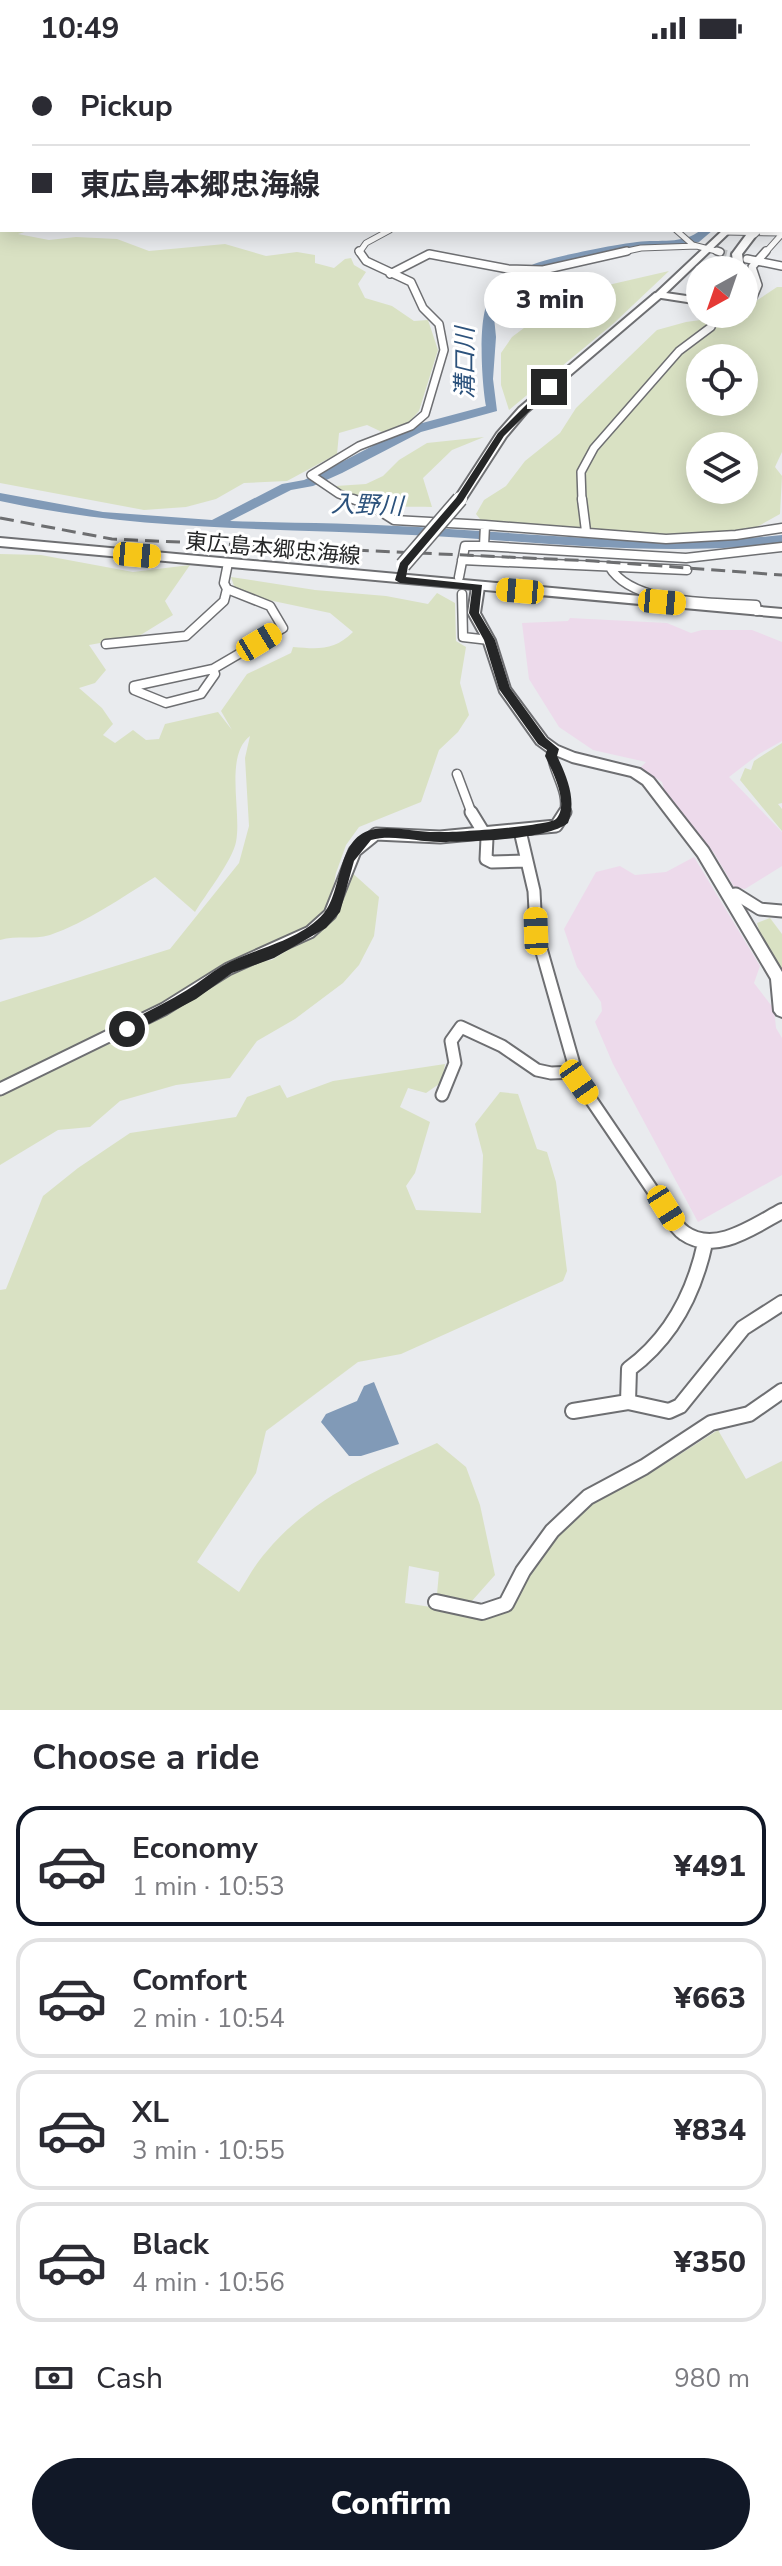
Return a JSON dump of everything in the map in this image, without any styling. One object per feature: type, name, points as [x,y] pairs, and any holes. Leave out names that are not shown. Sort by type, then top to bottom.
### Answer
[{"type":"highway","points":[[737,256],[754,232]]},
{"type":"highway","points":[[659,295],[686,299]]},
{"type":"main road","points":[[400,580],[403,565],[460,499],[501,435],[523,410],[659,295]]},
{"type":"main road","name":"東広島本郷忠海線","points":[[0,542],[782,613]]},
{"type":"street","points":[[386,232],[366,243],[358,252],[366,261],[411,282],[423,308],[439,324],[444,350],[427,413],[411,427],[359,446],[311,475],[323,484],[394,520],[542,532],[586,531],[620,536],[679,538],[736,535],[782,528]]},
{"type":"street","points":[[678,232],[685,241],[720,252]]},
{"type":"street","points":[[659,295],[726,232]]},
{"type":"street","points":[[745,232],[782,234]]},
{"type":"street","points":[[758,260],[782,234]]},
{"type":"street","points":[[390,274],[429,254],[508,269],[543,270],[641,248],[695,245]]},
{"type":"street","points":[[758,262],[782,266]]},
{"type":"street","points":[[586,531],[587,511],[579,490],[584,464],[665,366],[695,335],[709,328]]},
{"type":"street","points":[[484,544],[485,527]]},
{"type":"street","points":[[459,577],[465,546],[484,544],[686,558],[782,547]]},
{"type":"street","points":[[462,560],[687,570]]},
{"type":"street","points":[[106,644],[186,636],[200,627],[224,601],[228,563]]},
{"type":"street","points":[[609,566],[617,581],[640,593],[756,605],[757,611]]},
{"type":"street","points":[[478,587],[474,613],[489,640],[504,689],[542,741],[553,749],[572,757],[635,772],[648,781],[703,852],[778,978],[782,1011]]},
{"type":"street","points":[[213,669],[215,674],[201,694],[166,703],[134,690],[134,686],[213,669],[283,628],[270,606],[227,589]]},
{"type":"street","points":[[462,594],[463,637],[489,640]]},
{"type":"street","points":[[0,1089],[108,1039],[191,995],[227,969],[269,954],[322,924],[333,912],[349,859],[367,837],[376,834],[415,838],[484,834],[556,826],[564,819],[567,806],[561,777],[551,756],[553,749]]},
{"type":"street","points":[[457,774],[474,821],[487,838],[486,859],[492,862],[527,861]]},
{"type":"street","points":[[520,831],[534,891],[536,931],[579,1082],[681,1232],[705,1243],[731,1237],[782,1211]]},
{"type":"street","points":[[729,895],[736,894],[760,909],[782,911]]},
{"type":"street","points":[[442,1095],[455,1063],[451,1041],[461,1027],[508,1050],[524,1065],[539,1072],[576,1072]]},
{"type":"street","points":[[628,1402],[629,1369],[646,1359],[677,1315],[701,1265],[705,1243]]},
{"type":"street","points":[[573,1411],[628,1402],[669,1411],[680,1406],[743,1328],[782,1303]]},
{"type":"street","points":[[436,1602],[482,1612],[506,1604],[523,1571],[552,1531],[588,1497],[644,1467],[711,1423],[749,1414],[782,1391]]},
{"type":"shaded area","points":[[570,618],[667,623],[691,633],[702,630],[752,630],[782,642],[782,741],[729,777],[782,832],[782,866],[745,889],[734,887],[714,853],[666,797],[662,782],[640,768],[646,762],[593,750],[559,727],[529,679],[522,623],[568,621]]},
{"type":"shaded area","points":[[694,857],[760,966],[754,983],[774,1009],[776,1028],[782,1038],[782,1175],[698,1222],[613,1064],[595,1022],[602,1011],[601,1002],[577,967],[564,929],[596,872],[620,866],[635,875],[666,872]]},
{"type":"green space","points":[[0,232],[24,232],[18,234],[49,240],[76,237],[117,239],[149,251],[225,244],[266,256],[297,252],[315,255],[315,263],[334,268],[351,258],[354,265],[366,272],[358,284],[365,298],[392,306],[414,321],[428,320],[438,350],[419,411],[409,422],[382,432],[367,425],[339,433],[337,454],[287,481],[244,483],[216,499],[186,507],[144,510],[0,483]]},
{"type":"green space","points":[[669,271],[614,323],[509,410],[501,385],[501,353],[512,337],[569,294]]},
{"type":"green space","points":[[782,287],[782,452],[775,467],[782,476],[780,514],[739,537],[663,536],[483,523],[476,514],[484,500],[506,486],[525,461],[560,433],[576,408],[657,330],[686,322],[686,328],[758,328],[758,300]]},
{"type":"green space","points":[[484,437],[452,450],[423,478],[432,507],[368,503],[356,500],[336,486],[366,484],[383,476],[399,460],[427,443]]},
{"type":"green space","points":[[0,554],[41,555],[133,572],[190,565],[165,601],[173,615],[139,636],[89,645],[106,670],[95,683],[79,688],[102,708],[113,724],[103,735],[115,743],[133,730],[146,740],[159,739],[165,724],[218,712],[232,730],[221,711],[247,674],[291,653],[293,647],[332,646],[353,632],[330,613],[259,598],[235,589],[231,577],[428,604],[437,593],[455,603],[456,641],[466,647],[460,683],[469,715],[458,732],[439,750],[421,802],[359,827],[346,845],[336,873],[329,911],[320,922],[266,951],[215,969],[164,1003],[0,1086],[0,1002],[170,949],[239,863],[249,826],[245,758],[250,736],[242,745],[236,770],[237,830],[234,850],[195,912],[155,877],[64,930],[44,936],[0,940]]},
{"type":"green space","points":[[782,743],[782,803],[778,804],[782,809],[782,831],[740,780],[745,768],[751,770],[754,761]]},
{"type":"green space","points":[[349,870],[379,897],[374,936],[359,965],[343,983],[295,1019],[257,1041],[230,1078],[176,1085],[120,1101],[90,1127],[58,1130],[0,1165],[0,1095],[195,998],[230,973],[255,962],[272,960],[325,926],[337,913]]},
{"type":"green space","points":[[770,918],[782,934],[782,970],[763,944],[757,923]]},
{"type":"green space","points":[[445,1064],[442,1082],[426,1093],[408,1088],[400,1107],[430,1122],[415,1173],[406,1186],[416,1210],[481,1213],[483,1155],[475,1124],[500,1092],[518,1094],[537,1149],[547,1152],[556,1182],[567,1271],[563,1281],[401,1354],[358,1362],[266,1431],[256,1473],[197,1562],[239,1592],[263,1556],[303,1516],[346,1488],[437,1443],[466,1467],[480,1505],[495,1575],[471,1602],[437,1594],[439,1572],[409,1566],[405,1603],[482,1615],[510,1604],[548,1547],[585,1504],[652,1472],[718,1430],[746,1479],[782,1461],[782,1710],[0,1710],[0,1290],[6,1289],[43,1196],[130,1133],[236,1117],[247,1097],[280,1085],[287,1098],[333,1081]]},
{"type":"water","points":[[374,1382],[399,1444],[361,1456],[349,1456],[321,1422],[326,1414],[357,1401],[364,1386]]},
{"type":"waterway","name":"溝口川","points":[[217,524],[218,521],[287,487],[308,483],[337,470],[416,429],[493,408],[487,379],[488,317],[495,299],[536,267],[636,245],[683,243],[695,240],[705,232]]},
{"type":"waterway","name":"入野川","points":[[0,497],[103,516],[217,524]]},
{"type":"waterway","name":"入野川","points":[[217,524],[365,528],[600,545],[691,546],[782,539]]},
{"type":"tunnel","points":[[724,253],[720,252],[735,256]]},
{"type":"railway","points":[[0,518],[112,539],[594,561],[782,575]]},
{"type":"route","points":[[127,1029],[191,995],[227,969],[269,954],[322,924],[333,912],[349,859],[367,837],[376,834],[415,838],[520,831],[556,826],[564,819],[567,806],[561,777],[551,756],[553,749],[542,741],[504,689],[498,662],[474,613],[478,587],[400,580],[403,565],[460,499],[501,435],[549,387]]}]
